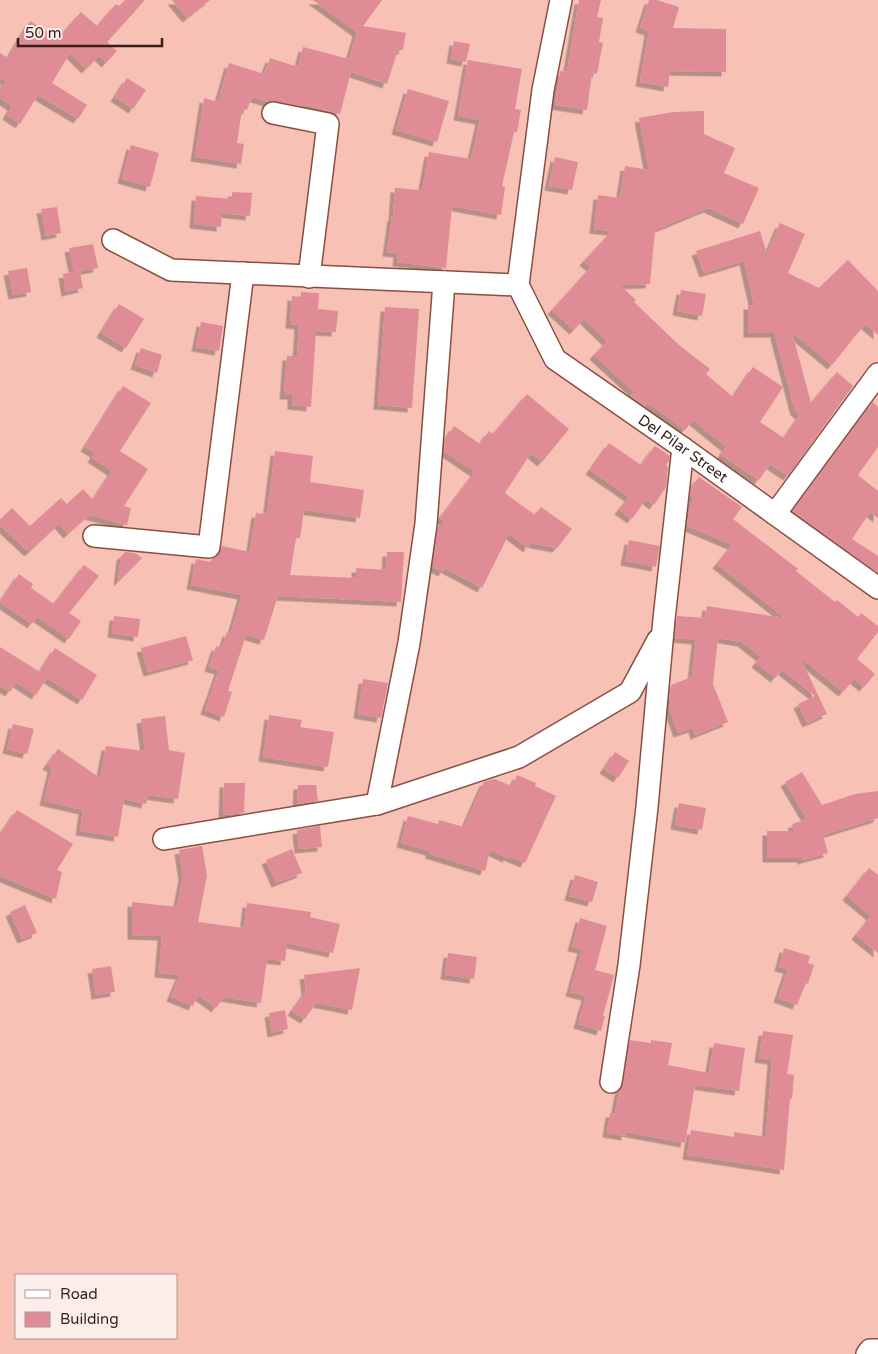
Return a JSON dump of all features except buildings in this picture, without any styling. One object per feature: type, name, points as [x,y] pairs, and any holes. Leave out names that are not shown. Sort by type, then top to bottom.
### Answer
[{"type":"street","points":[[113,240],[171,270],[518,285],[543,90],[561,0]]},
{"type":"street","points":[[273,113],[328,124],[309,277]]},
{"type":"street","points":[[94,536],[210,547],[243,273]]},
{"type":"street","points":[[377,804],[409,643],[426,524],[444,282]]},
{"type":"street","name":"Del Pilar Street","points":[[518,285],[555,359],[878,588]]},
{"type":"street","points":[[775,514],[878,374]]},
{"type":"street","points":[[611,1082],[632,935],[647,807],[663,630],[683,448]]},
{"type":"street","points":[[164,839],[377,804],[519,757],[630,692],[663,630]]},
{"type":"street","points":[[867,1354],[870,1350],[878,1350]]}]
